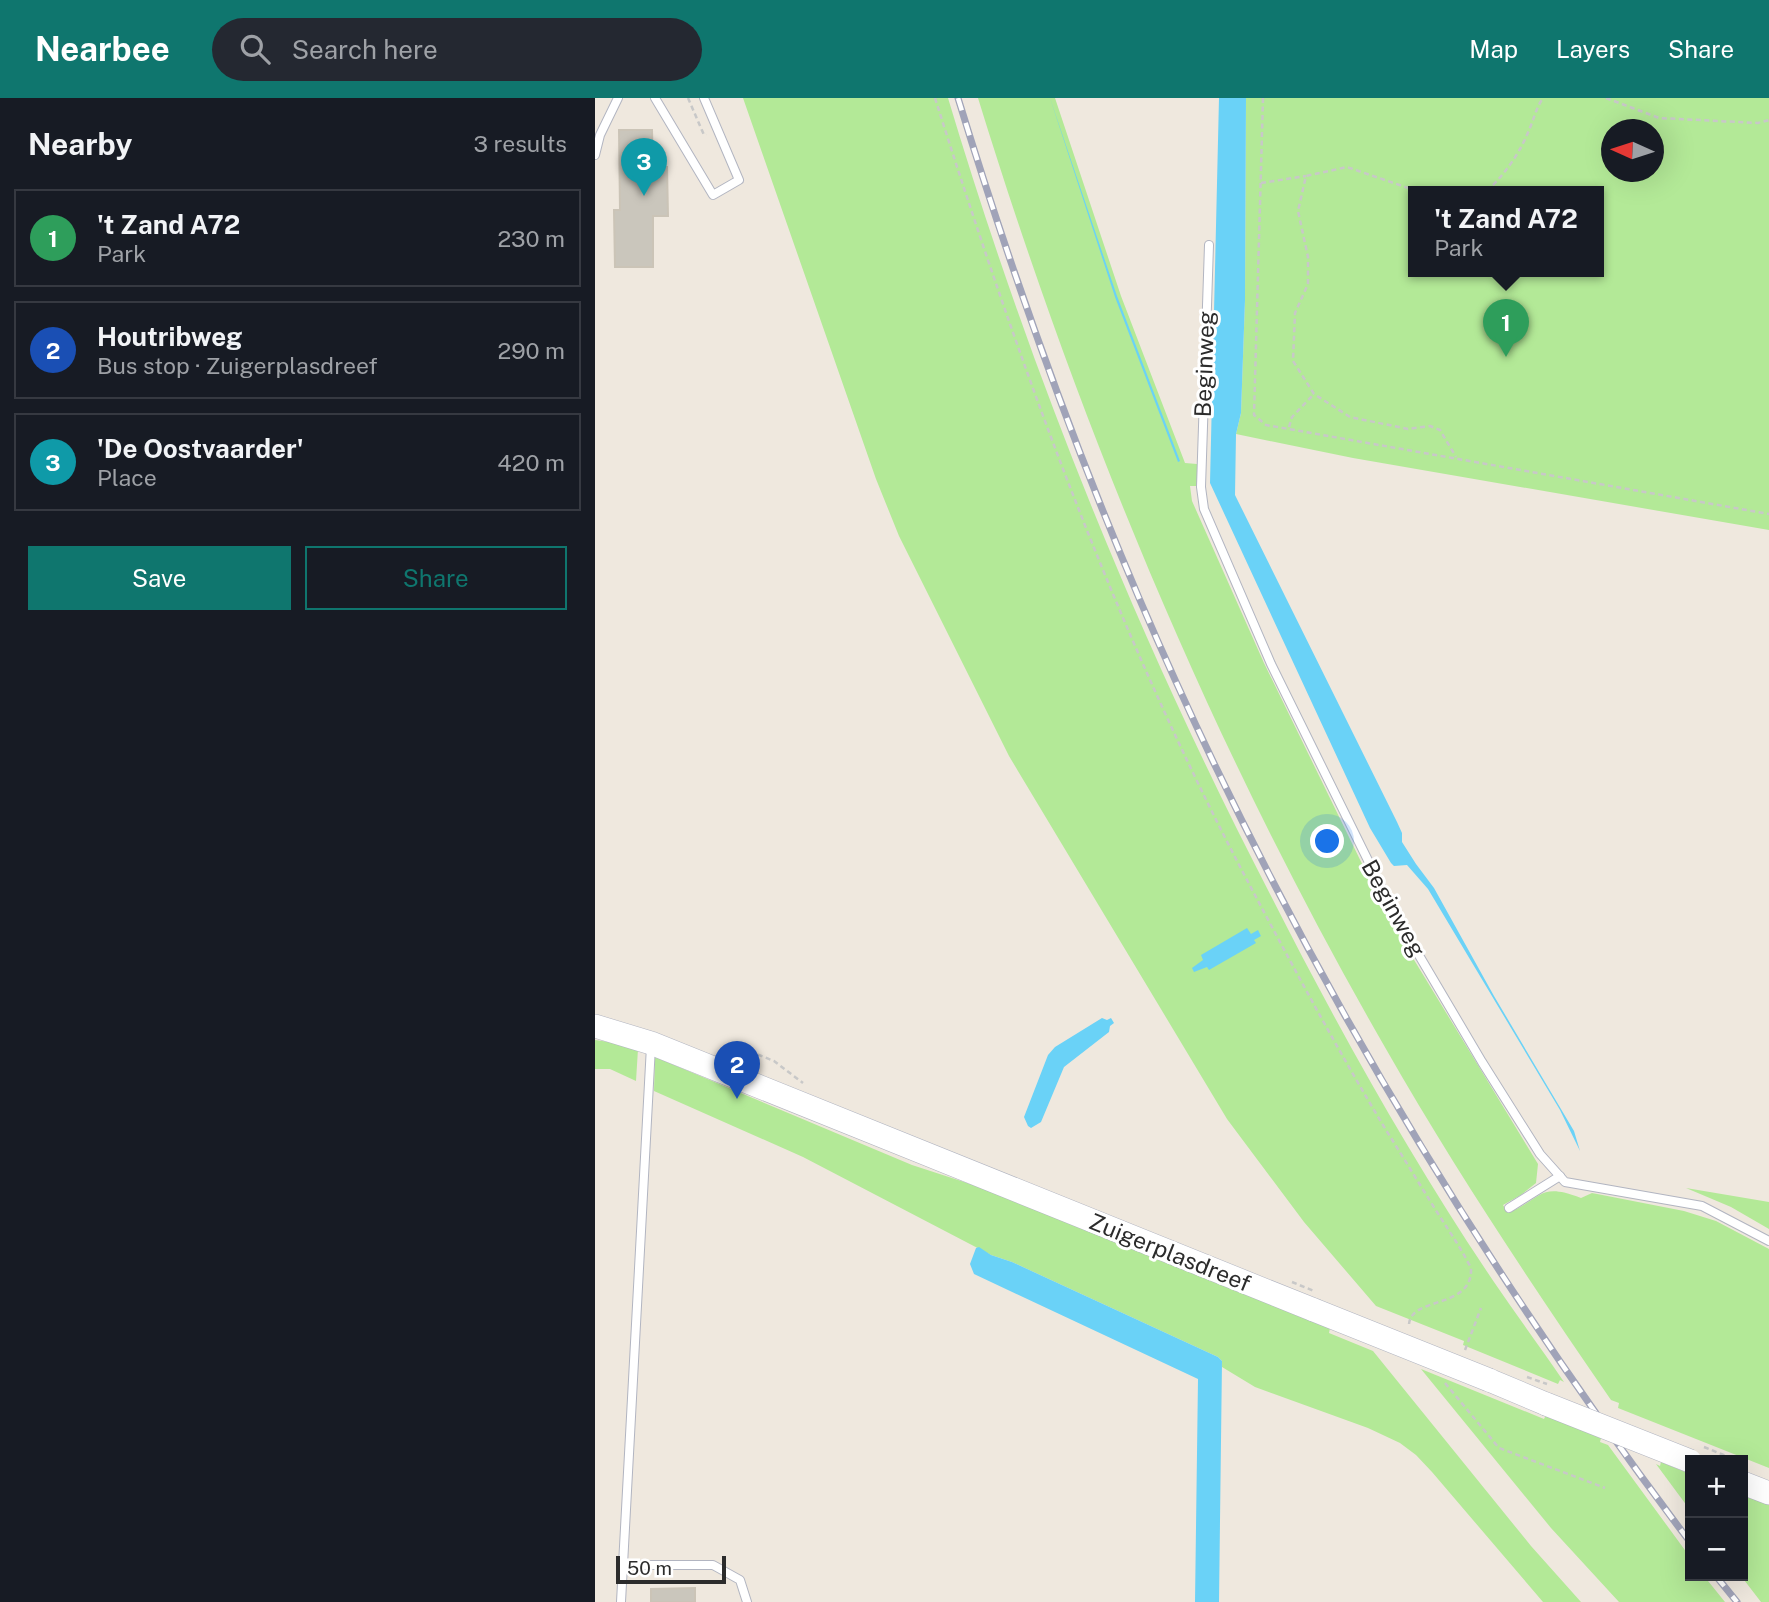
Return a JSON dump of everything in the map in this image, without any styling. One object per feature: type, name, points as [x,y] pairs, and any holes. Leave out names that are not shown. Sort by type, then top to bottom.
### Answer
[{"type":"main road","name":"Zuigerplasdreef","points":[[595,1026],[651,1043],[1685,1459]]},
{"type":"main road","name":"Zuigerplasdreef","points":[[595,1037],[651,1043]]},
{"type":"main road","points":[[1748,1485],[1769,1493]]},
{"type":"lane","points":[[595,155],[600,135],[618,98]]},
{"type":"lane","points":[[655,98],[713,195],[739,180],[704,98]]},
{"type":"lane","name":"Beginweg","points":[[1209,245],[1201,487],[1208,523],[1271,664],[1394,913],[1516,1117],[1540,1154],[1560,1176]]},
{"type":"lane","points":[[621,1602],[651,1043]]},
{"type":"lane","points":[[1509,1208],[1560,1176],[1565,1182],[1702,1206],[1769,1241]]},
{"type":"lane","points":[[623,1565],[713,1564],[740,1580],[747,1602]]},
{"type":"path","points":[[688,98],[705,134]]},
{"type":"path","points":[[935,98],[990,272],[1047,430],[1104,573],[1161,704],[1255,895],[1308,992],[1379,1119],[1471,1268],[1467,1286],[1457,1295],[1421,1309],[1411,1316],[1411,1332]]},
{"type":"path","points":[[1263,98],[1254,415],[1266,425],[1769,514]]},
{"type":"path","points":[[1492,186],[1504,175],[1529,131],[1536,108],[1543,98]]},
{"type":"path","points":[[1606,98],[1659,118],[1758,123],[1769,120]]},
{"type":"path","points":[[1261,183],[1347,167],[1408,188]]},
{"type":"path","points":[[1306,176],[1298,211],[1308,257],[1308,284],[1295,313],[1293,362],[1314,394],[1350,416],[1408,429],[1430,426],[1440,430],[1457,459]]},
{"type":"path","points":[[1289,428],[1292,417],[1314,394]]},
{"type":"path","points":[[773,1074],[778,1063]]},
{"type":"path","points":[[1464,1351],[1481,1308]]},
{"type":"path","points":[[1439,1375],[1499,1448],[1605,1488]]},
{"type":"green space","points":[[743,98],[948,98],[1015,303],[1091,505],[1132,604],[1222,799],[1322,995],[1405,1141],[1463,1236],[1564,1382],[1560,1380],[1558,1384],[1463,1345],[1464,1341],[1376,1306],[1304,1222],[1227,1119],[1009,756],[899,536],[876,479]]},
{"type":"green space","points":[[978,98],[1055,98],[1121,296],[1185,463],[1197,464],[1197,486],[1190,486],[1192,501],[1264,663],[1388,917],[1538,1164],[1536,1183],[1503,1205],[1508,1213],[1549,1192],[1557,1191],[1581,1198],[1592,1193],[1684,1211],[1716,1221],[1769,1249],[1769,1468],[1748,1460],[1748,1455],[1736,1455],[1618,1408],[1619,1403],[1611,1400],[1552,1314],[1439,1139],[1323,936],[1208,704],[1106,465],[1018,222]]},
{"type":"green space","points":[[1246,98],[1769,98],[1769,530],[1353,458],[1236,434],[1241,413],[1245,300]]},
{"type":"green space","points":[[595,1040],[630,1045],[638,1049],[636,1081],[610,1069],[595,1069]]},
{"type":"green space","points":[[655,1057],[912,1165],[1001,1194],[1330,1328],[1329,1333],[1373,1351],[1531,1546],[1581,1602],[1543,1602],[1432,1472],[1400,1443],[1368,1428],[1255,1387],[1222,1367],[1222,1361],[1218,1357],[1012,1262],[991,1255],[803,1157],[654,1091]]},
{"type":"green space","points":[[1686,1188],[1769,1202],[1769,1229],[1731,1207]]},
{"type":"green space","points":[[1421,1369],[1544,1419],[1546,1415],[1601,1438],[1600,1442],[1608,1445],[1685,1550],[1685,1581],[1708,1581],[1725,1602],[1619,1602],[1551,1528]]},
{"type":"green space","points":[[1661,1462],[1685,1472],[1685,1503],[1656,1464],[1660,1466]]},
{"type":"green space","points":[[1748,1492],[1769,1501],[1769,1602],[1761,1602],[1745,1581],[1748,1581]]},
{"type":"water","points":[[1050,98],[1117,296],[1180,461],[1178,462],[1115,297]]},
{"type":"water","points":[[1219,98],[1246,98],[1245,300],[1241,413],[1236,434],[1235,495],[1397,822],[1402,833],[1402,842],[1434,888],[1574,1131],[1580,1151],[1560,1110],[1428,889],[1407,865],[1394,866],[1391,863],[1370,828],[1210,483]]},
{"type":"water","points":[[1247,928],[1251,934],[1258,930],[1261,936],[1254,940],[1256,943],[1209,970],[1207,967],[1194,972],[1192,968],[1203,960],[1201,955]]},
{"type":"water","points":[[1102,1018],[1111,1018],[1114,1023],[1109,1032],[1064,1067],[1041,1122],[1031,1128],[1024,1117],[1048,1055],[1055,1047]]},
{"type":"water","points":[[979,1247],[991,1255],[1012,1262],[1222,1361],[1219,1602],[1195,1602],[1198,1379],[974,1274],[970,1264],[976,1248]]},
{"type":"building","points":[[619,130],[652,130],[653,167],[667,167],[668,216],[653,216],[653,267],[615,267],[614,210],[620,210]]},
{"type":"building","points":[[695,1588],[695,1602],[651,1602],[651,1589]]},
{"type":"railway","points":[[958,98],[998,225],[1089,475],[1139,598],[1195,723],[1255,846],[1386,1087],[1457,1204],[1531,1319],[1685,1535]]},
{"type":"railway","points":[[1720,1581],[1737,1602]]},
{"type":"place","name":"'De Oostvaarder'","points":[[644,196]]},
{"type":"place","name":"'t Zand A72","points":[[1506,357]]},
{"type":"place","name":"Houtribweg","points":[[737,1099]]}]
